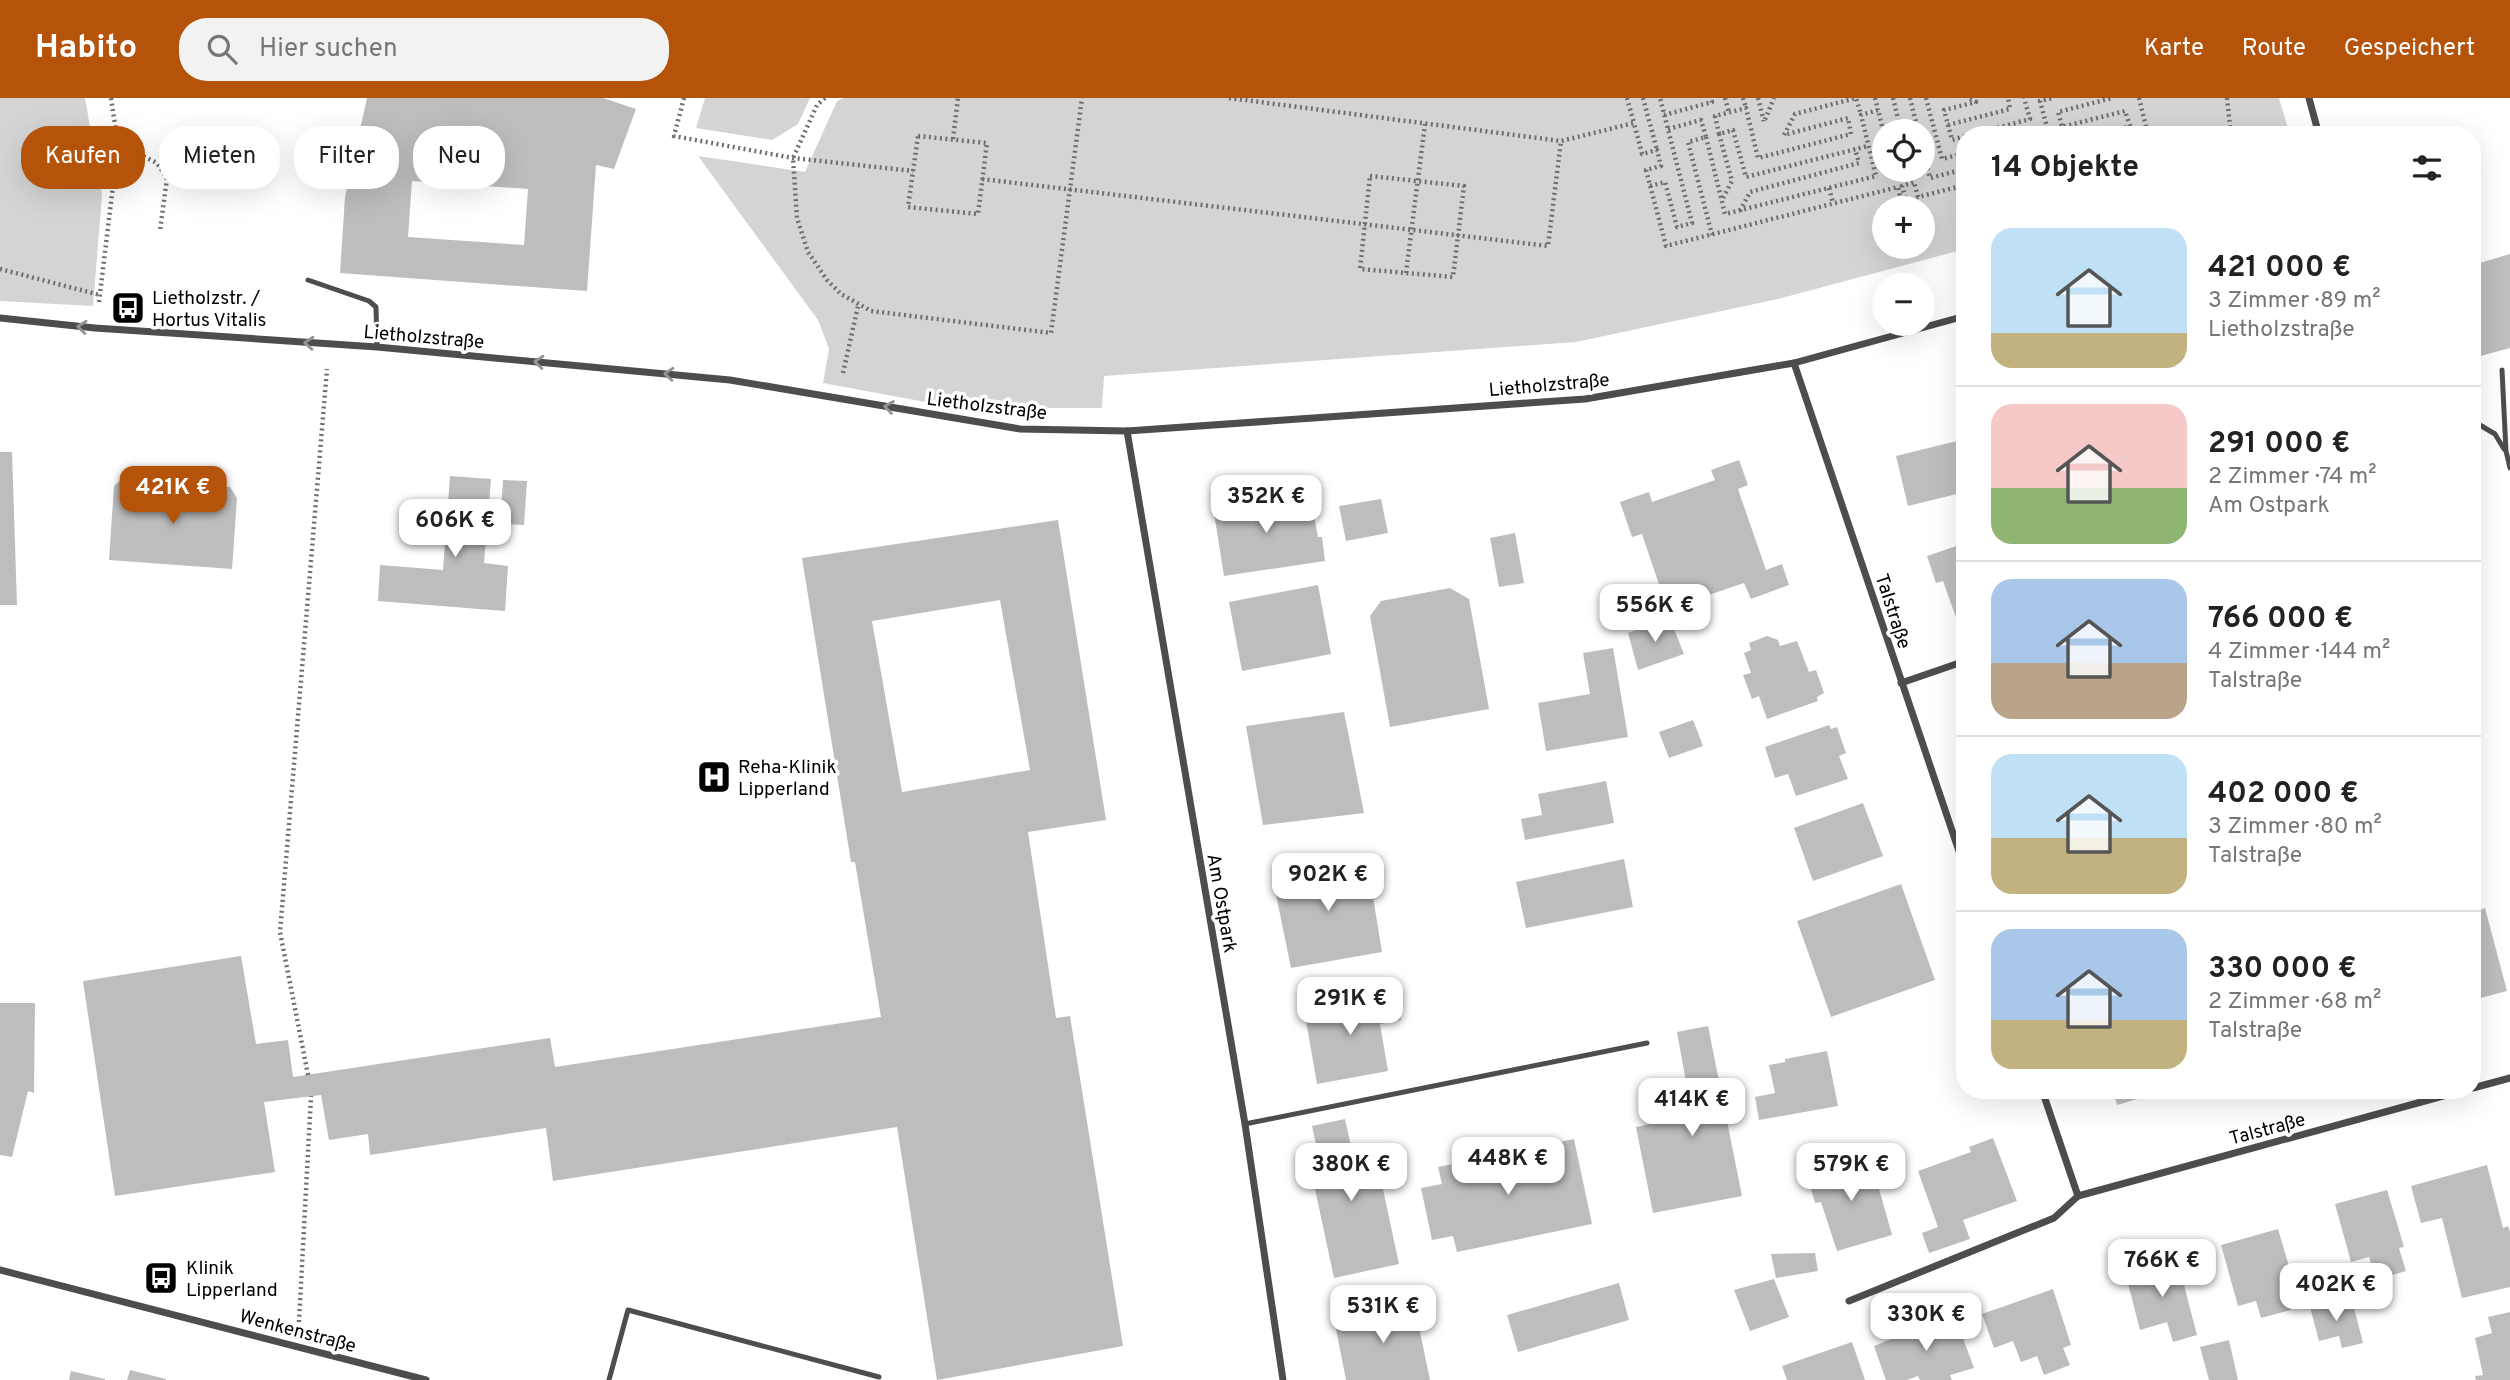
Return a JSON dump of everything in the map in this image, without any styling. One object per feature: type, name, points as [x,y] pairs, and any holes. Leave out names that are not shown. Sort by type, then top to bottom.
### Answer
[{"type":"street","points":[[2309,98],[2317,126]]},
{"type":"street","name":"Lietholzstraße","points":[[0,318],[94,328],[377,347],[730,380],[1020,429],[1127,431],[1585,399],[1794,363],[1956,318]]},
{"type":"street","name":"Talstraße","points":[[1794,363],[1956,843]]},
{"type":"street","name":"Am Ostpark","points":[[1127,431],[1245,1125],[1283,1380]]},
{"type":"street","points":[[1901,683],[1956,664]]},
{"type":"street","points":[[2481,1086],[2510,1078]]},
{"type":"street","points":[[2045,1099],[2078,1196]]},
{"type":"street","name":"Talstraße","points":[[1849,1301],[2054,1218],[2078,1196],[2432,1099]]},
{"type":"street","name":"Wenkenstraße","points":[[0,1270],[426,1380]]},
{"type":"lane","points":[[308,280],[369,300],[376,307],[377,347]]},
{"type":"lane","points":[[2502,370],[2506,451],[2510,468]]},
{"type":"lane","points":[[2481,426],[2495,434],[2506,451]]},
{"type":"lane","points":[[1245,1125],[1647,1042]]},
{"type":"lane","points":[[609,1380],[628,1310],[879,1377]]},
{"type":"path","points":[[111,98],[115,126]]},
{"type":"path","points":[[684,98],[674,136],[793,158],[913,171]]},
{"type":"path","points":[[825,98],[817,105],[793,158],[797,218],[808,251],[827,279],[858,306],[871,311],[1051,334],[1082,98]]},
{"type":"path","points":[[953,139],[958,98]]},
{"type":"path","points":[[1229,98],[1561,141],[1634,122]]},
{"type":"path","points":[[1627,98],[1642,154],[1657,150]]},
{"type":"path","points":[[1643,98],[1661,166],[1646,170],[1666,246],[1898,187],[1901,202],[1906,200],[1902,186],[1914,182],[1918,197],[1956,187]]},
{"type":"path","points":[[1650,186],[1665,182],[1677,227],[1692,223],[1660,98]]},
{"type":"path","points":[[1664,115],[1712,102],[1710,98]]},
{"type":"path","points":[[1725,98],[1729,113]]},
{"type":"path","points":[[1668,129],[1701,120],[1725,214],[1876,176],[1856,98],[1795,114],[1784,135],[1847,118],[1851,134],[1758,158],[1743,98]]},
{"type":"path","points":[[1758,98],[1764,122],[1774,98]]},
{"type":"path","points":[[1875,98],[1880,119]]},
{"type":"path","points":[[1893,98],[1898,119]]},
{"type":"path","points":[[1910,98],[1915,119]]},
{"type":"path","points":[[1926,98],[1942,159],[1956,155]]},
{"type":"path","points":[[1956,139],[1952,140],[1944,110],[1976,102],[1969,98]]},
{"type":"path","points":[[1948,125],[2010,109],[2008,98]]},
{"type":"path","points":[[2006,126],[2030,120],[2024,98]]},
{"type":"path","points":[[2047,126],[2040,101],[2053,98]]},
{"type":"path","points":[[2062,126],[2058,112],[2112,98]]},
{"type":"path","points":[[2138,98],[2146,126]]},
{"type":"path","points":[[2227,98],[2230,126]]},
{"type":"path","points":[[1722,199],[1732,181],[1715,116],[1745,108]]},
{"type":"path","points":[[1861,115],[1878,110]]},
{"type":"path","points":[[2066,126],[2125,111],[2130,126]]},
{"type":"path","points":[[1406,273],[1425,124]]},
{"type":"path","points":[[1720,134],[1733,130],[1746,177],[1868,146]]},
{"type":"path","points":[[918,135],[953,139],[987,143],[978,214],[908,207],[918,135]]},
{"type":"path","points":[[1706,137],[1688,142],[1712,235]]},
{"type":"path","points":[[982,179],[1364,222],[1548,246],[1561,141]]},
{"type":"path","points":[[1740,211],[1750,192],[1859,163],[1855,149]]},
{"type":"path","points":[[145,157],[157,163],[167,178],[160,231]]},
{"type":"path","points":[[1935,177],[1956,171]]},
{"type":"path","points":[[1370,176],[1464,186],[1453,277],[1360,269],[1364,222],[1370,176]]},
{"type":"path","points":[[1829,188],[1833,203]]},
{"type":"path","points":[[94,328],[113,189]]},
{"type":"path","points":[[0,269],[100,295]]},
{"type":"path","points":[[847,356],[858,306]]},
{"type":"path","points":[[308,1075],[280,932],[329,344]]},
{"type":"path","points":[[294,1345],[300,1317],[311,1096]]},
{"type":"shaded area","points":[[0,98],[85,98],[90,126],[21,126],[21,189],[101,189],[93,306],[0,301]]},
{"type":"shaded area","points":[[705,98],[810,98],[798,124],[772,140],[696,128]]},
{"type":"shaded area","points":[[844,98],[2279,98],[2287,126],[1956,126],[1956,251],[1935,257],[1935,196],[1872,196],[1872,259],[1928,259],[1778,299],[1576,342],[1104,376],[1102,408],[958,408],[823,383],[829,349],[818,320],[698,156],[805,172],[837,101]]},
{"type":"building","points":[[367,98],[603,98],[636,109],[614,169],[596,165],[587,291],[340,273],[347,189],[399,189],[399,126],[361,126]]},
{"type":"building","points":[[2510,254],[2510,348],[2481,356],[2481,263]]},
{"type":"building","points":[[1956,441],[1956,494],[1908,506],[1896,456]]},
{"type":"building","points":[[0,452],[12,452],[17,605],[0,605]]},
{"type":"building","points":[[1739,460],[1748,485],[1738,489],[1766,570],[1782,564],[1789,585],[1751,599],[1744,583],[1688,602],[1687,598],[1666,605],[1642,534],[1632,537],[1620,502],[1649,492],[1652,502],[1715,480],[1711,470]]},
{"type":"building","points":[[450,476],[491,479],[484,563],[508,566],[505,611],[378,601],[380,565],[443,570]]},
{"type":"building","points":[[122,479],[142,481],[148,489],[206,494],[210,486],[230,487],[237,498],[232,569],[109,560],[114,486]]},
{"type":"building","points":[[503,480],[527,481],[524,525],[500,524]]},
{"type":"building","points":[[1297,493],[1303,518],[1314,516],[1318,537],[1322,537],[1325,561],[1224,576],[1214,513],[1223,503]]},
{"type":"building","points":[[1381,499],[1388,533],[1346,541],[1339,506]]},
{"type":"building","points":[[1058,520],[1106,820],[1028,832],[1056,1018],[1070,1016],[1123,1346],[937,1380],[897,1127],[553,1181],[546,1128],[370,1155],[368,1134],[329,1140],[321,1095],[264,1102],[275,1172],[115,1196],[83,981],[241,956],[256,1044],[288,1040],[293,1077],[550,1038],[555,1067],[881,1017],[855,862],[851,862],[802,558]],"holes":[[[1000,600],[1030,770],[902,792],[872,621]]]},
{"type":"building","points":[[1515,533],[1524,583],[1499,587],[1490,538]]},
{"type":"building","points":[[1956,546],[1956,617],[1943,581],[1936,583],[1927,556]]},
{"type":"building","points":[[1318,585],[1331,654],[1242,671],[1229,602]]},
{"type":"building","points":[[1450,588],[1469,599],[1489,709],[1390,727],[1370,616],[1381,601]]},
{"type":"building","points":[[1670,619],[1684,654],[1638,670],[1628,633]]},
{"type":"building","points":[[1767,636],[1778,640],[1780,646],[1797,641],[1809,672],[1816,670],[1824,693],[1817,697],[1818,701],[1767,719],[1759,696],[1752,699],[1743,675],[1751,673],[1744,653],[1751,650],[1749,643]]},
{"type":"building","points":[[1613,648],[1628,737],[1546,751],[1538,703],[1590,694],[1583,653]]},
{"type":"building","points":[[1344,712],[1364,813],[1263,825],[1246,726]]},
{"type":"building","points":[[1693,720],[1703,746],[1669,758],[1659,732]]},
{"type":"building","points":[[1829,725],[1831,729],[1837,727],[1846,753],[1839,756],[1848,779],[1796,796],[1788,774],[1775,778],[1765,747]]},
{"type":"building","points":[[1606,781],[1614,823],[1525,840],[1521,819],[1542,815],[1538,794]]},
{"type":"building","points":[[1863,803],[1883,856],[1813,881],[1794,828]]},
{"type":"building","points":[[1624,859],[1633,907],[1526,928],[1516,882]]},
{"type":"building","points":[[1367,860],[1382,952],[1291,968],[1272,875]]},
{"type":"building","points":[[1901,884],[1935,980],[1831,1017],[1797,921]]},
{"type":"building","points":[[2485,908],[2507,991],[2481,998],[2481,909]]},
{"type":"building","points":[[1396,993],[1401,1020],[1380,1024],[1388,1071],[1317,1084],[1304,1009]]},
{"type":"building","points":[[0,1003],[35,1003],[34,1093],[28,1091],[12,1157],[0,1155]]},
{"type":"building","points":[[1708,1026],[1742,1196],[1653,1213],[1636,1127],[1692,1115],[1677,1032]]},
{"type":"building","points":[[1827,1051],[1838,1106],[1759,1120],[1755,1097],[1775,1093],[1769,1065]]},
{"type":"building","points":[[2115,1099],[2138,1099],[2117,1105]]},
{"type":"building","points":[[1345,1119],[1352,1151],[1374,1147],[1399,1264],[1334,1278],[1309,1161],[1319,1159],[1312,1126]]},
{"type":"building","points":[[1993,1138],[2017,1201],[1963,1220],[1970,1239],[1929,1253],[1922,1233],[1938,1227],[1918,1171],[1971,1152],[1969,1147]]},
{"type":"building","points":[[1574,1139],[1592,1224],[1457,1252],[1453,1236],[1432,1240],[1421,1188],[1442,1184],[1438,1167]]},
{"type":"building","points":[[1870,1157],[1892,1235],[1837,1251],[1821,1202],[1815,1203],[1807,1174]]},
{"type":"building","points":[[2487,1165],[2503,1228],[2508,1226],[2510,1232],[2510,1287],[2462,1298],[2442,1218],[2421,1223],[2411,1186]]},
{"type":"building","points":[[2387,1190],[2404,1247],[2399,1248],[2406,1271],[2376,1280],[2369,1257],[2351,1262],[2335,1204]]},
{"type":"building","points":[[2278,1229],[2296,1290],[2287,1293],[2291,1310],[2261,1318],[2256,1301],[2238,1306],[2221,1245]]},
{"type":"building","points":[[1815,1253],[1818,1271],[1776,1278],[1771,1254]]},
{"type":"building","points":[[2177,1258],[2197,1335],[2173,1342],[2167,1322],[2140,1330],[2125,1272]]},
{"type":"building","points":[[1774,1279],[1789,1317],[1750,1331],[1734,1290]]},
{"type":"building","points":[[1619,1283],[1629,1320],[1518,1352],[1507,1315]]},
{"type":"building","points":[[2053,1289],[2071,1345],[2063,1348],[2070,1365],[2044,1375],[2037,1356],[2021,1362],[2013,1341],[1994,1348],[1982,1314]]},
{"type":"building","points":[[2327,1298],[2334,1321],[2332,1309],[2353,1304],[2363,1343],[2342,1348],[2339,1336],[2319,1341],[2309,1303]]},
{"type":"building","points":[[1414,1303],[1430,1380],[1346,1380],[1334,1319]]},
{"type":"building","points":[[2510,1312],[2510,1380],[2476,1380],[2475,1376],[2483,1375],[2475,1338],[2492,1333],[2488,1317]]},
{"type":"building","points":[[1954,1314],[1974,1368],[1950,1375],[1952,1380],[1920,1380],[1918,1376],[1907,1380],[1886,1380],[1874,1346]]},
{"type":"building","points":[[2229,1340],[2238,1380],[2209,1380],[2200,1347]]},
{"type":"building","points":[[1852,1342],[1865,1380],[1787,1380],[1782,1366]]},
{"type":"building","points":[[130,1370],[166,1379],[166,1380],[127,1380]]},
{"type":"building","points":[[71,1371],[105,1379],[105,1380],[69,1380]]},
{"type":"place","name":"Lietholzstr. / Hortus Vitalis","points":[[128,308]]},
{"type":"place","name":"Reha-Klinik Lipperland","points":[[714,777]]},
{"type":"place","name":"Klinik Lipperland","points":[[161,1278]]}]
